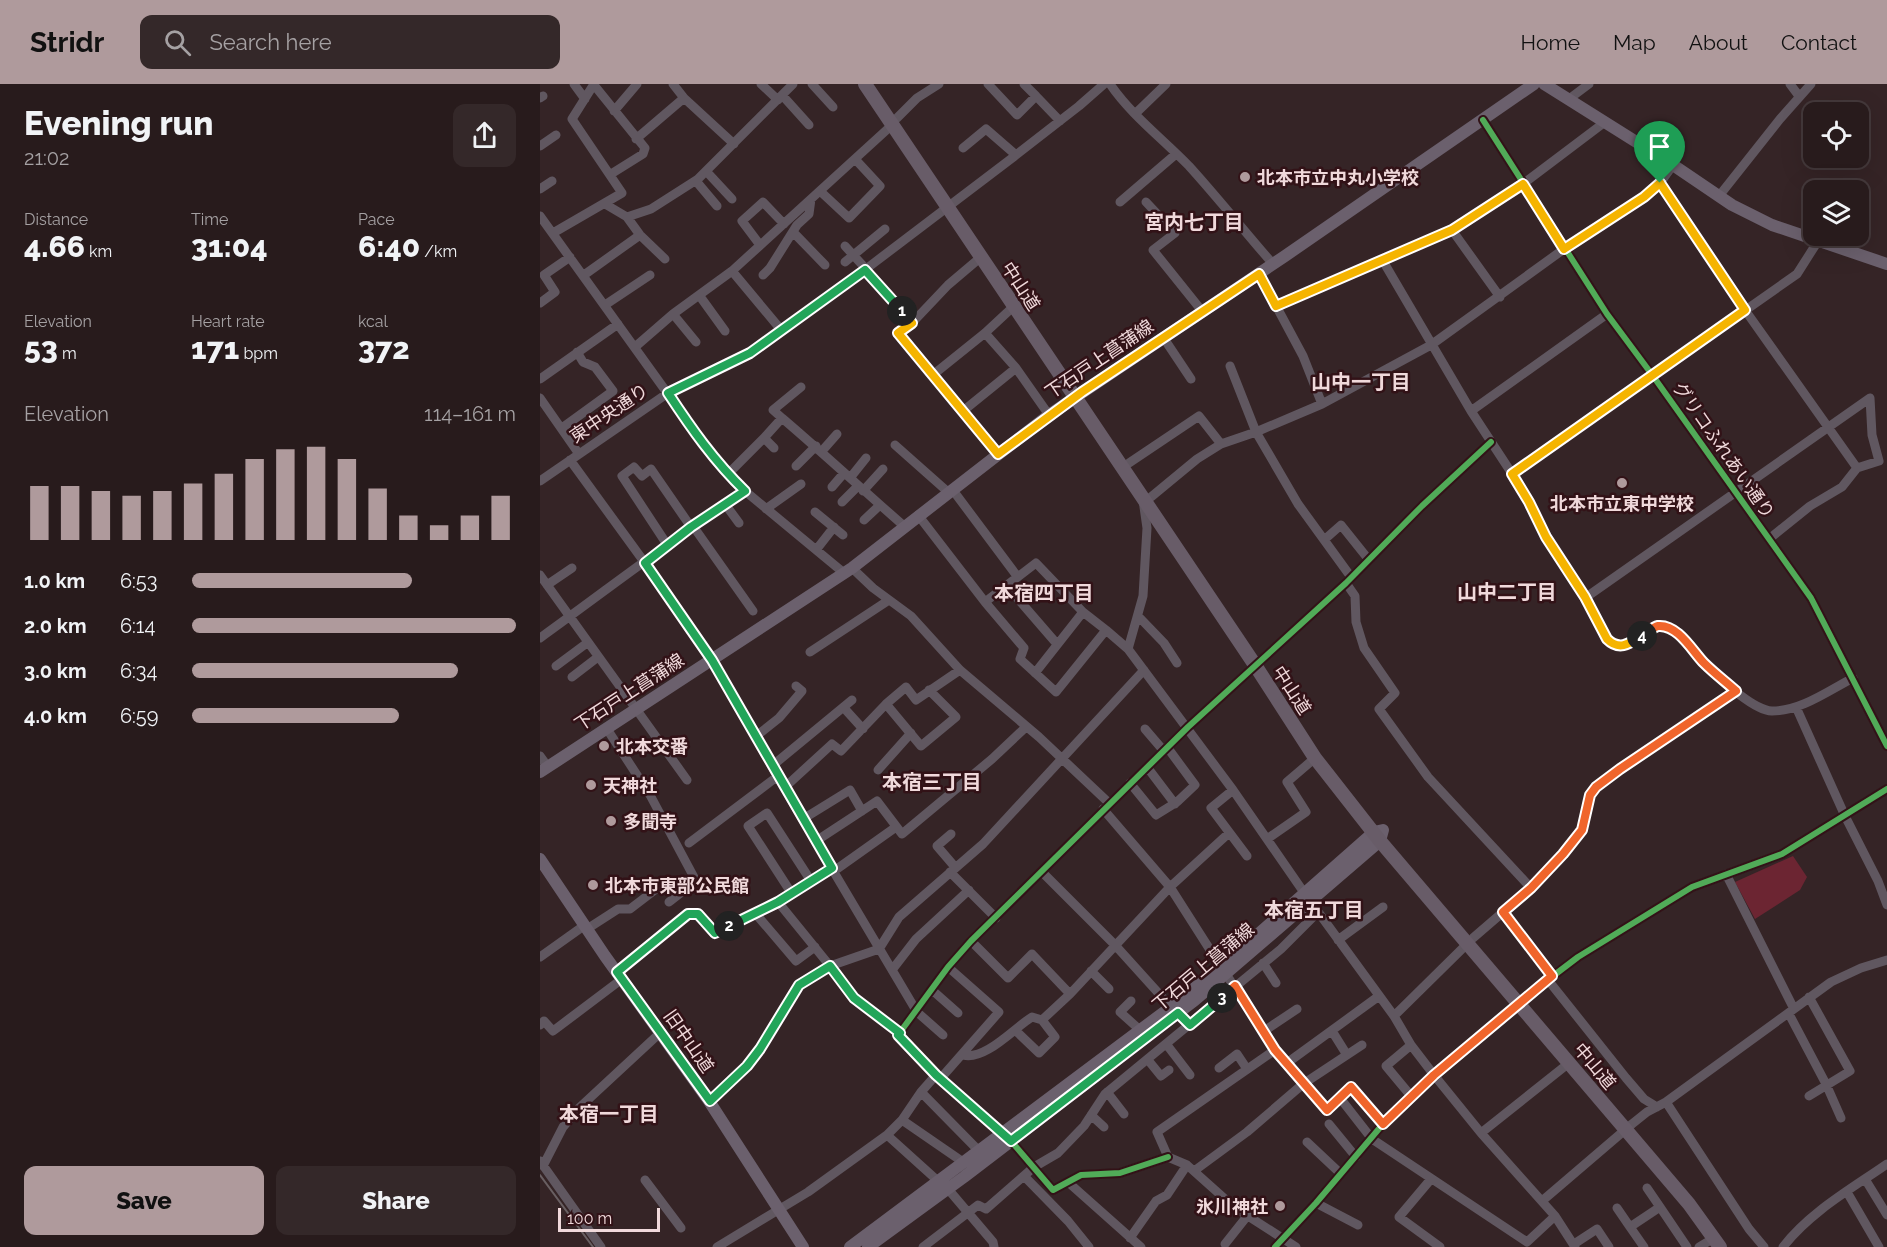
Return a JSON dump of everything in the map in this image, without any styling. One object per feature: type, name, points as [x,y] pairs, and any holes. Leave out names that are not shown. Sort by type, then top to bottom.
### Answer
[{"type":"highway","name":"中山道","points":[[864,84],[895,122]]},
{"type":"highway","name":"中山道","points":[[874,84],[895,122],[1257,663],[1315,758],[1711,1220],[1730,1247]]},
{"type":"highway","name":"中山道","points":[[950,205],[981,258],[1014,307],[1129,464],[1147,497]]},
{"type":"highway","name":"中山道","points":[[1257,663],[1379,834]]},
{"type":"highway","name":"中山道","points":[[1524,1001],[1569,1063],[1629,1126],[1717,1242]]},
{"type":"main road","name":"下石戸上菖蒲線","points":[[544,770],[848,571],[1049,415],[1259,274],[1534,84]]},
{"type":"main road","points":[[1544,84],[1719,196],[1772,225],[1803,236]]},
{"type":"main road","points":[[1833,246],[1887,264]]},
{"type":"main road","name":"下石戸上菖蒲線","points":[[868,1247],[943,1185],[1175,1010],[1379,834]]},
{"type":"main road","name":"旧中山道","points":[[540,859],[619,975],[710,1101],[803,1247]]},
{"type":"main road","name":"下石戸上菖蒲線","points":[[850,1247],[943,1185],[963,1162],[978,1150],[1006,1137],[1140,1030],[1175,1010]]},
{"type":"street","points":[[574,84],[585,99]]},
{"type":"street","points":[[553,233],[622,193],[572,119],[594,84],[645,148],[645,152],[611,174]]},
{"type":"street","points":[[614,111],[637,84]]},
{"type":"street","points":[[673,84],[684,98],[734,144]]},
{"type":"street","points":[[761,84],[780,97],[809,125]]},
{"type":"street","points":[[627,217],[651,209],[696,180],[793,84]]},
{"type":"street","points":[[812,84],[833,107]]},
{"type":"street","points":[[635,347],[673,314],[732,271],[918,99],[939,84]]},
{"type":"street","points":[[988,84],[1017,115],[1036,96]]},
{"type":"street","points":[[1024,84],[1060,121]]},
{"type":"street","name":"東中央通り","points":[[540,481],[668,393],[750,353],[782,331],[1016,155],[1104,84]]},
{"type":"street","points":[[1110,84],[1123,103],[1136,113],[1176,154],[1273,264]]},
{"type":"street","points":[[1136,113],[1166,84]]},
{"type":"street","points":[[1569,99],[1589,84]]},
{"type":"street","points":[[1790,84],[1799,96]]},
{"type":"street","points":[[1719,196],[1811,84]]},
{"type":"street","points":[[636,139],[684,98]]},
{"type":"street","name":"グリコふれあい通り","points":[[1483,120],[1607,314],[1811,598],[1887,746]]},
{"type":"street","points":[[1276,306],[1452,230],[1523,184],[1605,122]]},
{"type":"street","points":[[963,148],[986,129],[1016,155]]},
{"type":"street","points":[[540,146],[556,135]]},
{"type":"street","points":[[1120,202],[1176,154]]},
{"type":"street","points":[[820,191],[849,218],[880,186],[855,159]]},
{"type":"street","points":[[1128,649],[1143,596],[1148,528],[1142,507],[1147,497],[1221,444],[1322,404],[1431,345],[1564,249],[1644,197],[1660,183],[1673,165]]},
{"type":"street","points":[[706,171],[732,199]]},
{"type":"street","points":[[540,189],[552,180]]},
{"type":"street","points":[[696,180],[717,206]]},
{"type":"street","points":[[1660,183],[1745,310],[1857,468]]},
{"type":"street","points":[[763,275],[793,232],[809,214],[811,199]]},
{"type":"street","points":[[760,245],[742,221],[763,202],[784,224]]},
{"type":"street","points":[[1146,202],[1175,233],[1153,250],[1202,311]]},
{"type":"street","points":[[605,204],[627,217],[640,235],[665,259]]},
{"type":"street","points":[[542,222],[584,275],[700,442],[728,474],[816,550],[911,616],[960,670],[1062,757],[1106,806],[1170,886],[1275,1050],[1303,1084],[1327,1110],[1351,1087],[1383,1124]]},
{"type":"street","points":[[845,262],[885,229]]},
{"type":"street","points":[[1452,230],[1500,297]]},
{"type":"street","points":[[793,232],[825,265]]},
{"type":"street","points":[[774,233],[783,247]]},
{"type":"street","points":[[584,275],[640,235]]},
{"type":"street","points":[[845,246],[912,323]]},
{"type":"street","points":[[1512,474],[1797,274],[1815,246]]},
{"type":"street","points":[[540,303],[555,292],[544,275],[570,257]]},
{"type":"street","points":[[981,258],[948,285],[912,323],[898,333],[998,454]]},
{"type":"street","points":[[1383,261],[1431,345],[1529,502],[1543,540],[1585,597],[1607,639],[1612,644],[1620,647],[1630,644],[1656,627],[1669,629],[1683,637],[1704,663],[1736,691],[1761,708],[1771,711],[1796,707],[1853,678]]},
{"type":"street","points":[[732,271],[782,331]]},
{"type":"street","points":[[1259,274],[1303,356],[1322,404]]},
{"type":"street","points":[[604,305],[650,275]]},
{"type":"street","points":[[699,295],[725,331]]},
{"type":"street","points":[[934,374],[1014,307]]},
{"type":"street","points":[[673,314],[696,342]]},
{"type":"street","points":[[1471,411],[1607,314]]},
{"type":"street","points":[[540,379],[618,324]]},
{"type":"street","points":[[985,333],[1016,368],[1049,415]]},
{"type":"street","points":[[1163,337],[1191,379]]},
{"type":"street","points":[[562,428],[613,391],[595,367],[583,362],[577,352]]},
{"type":"street","points":[[1230,366],[1256,432],[1298,504],[1349,580],[1355,596],[1356,622],[1364,648],[1395,693],[1379,709],[1428,777],[1531,888]]},
{"type":"street","points":[[963,411],[1016,368]]},
{"type":"street","points":[[801,387],[773,410],[904,526]]},
{"type":"street","points":[[540,398],[562,428],[574,457],[712,660],[784,788],[917,1012],[943,1035]]},
{"type":"street","points":[[1585,597],[1870,398],[1872,435],[1879,461],[1857,468],[1842,487],[1810,506],[1769,539]]},
{"type":"street","points":[[1129,464],[1199,416],[1221,444]]},
{"type":"street","points":[[728,474],[782,417]]},
{"type":"street","points":[[796,466],[837,434]]},
{"type":"street","points":[[764,438],[774,448]]},
{"type":"street","points":[[1168,1157],[1120,1173],[1081,1175],[1053,1190],[1006,1137],[938,1076],[898,1035],[948,967],[971,941],[1042,873],[1106,806],[1188,727],[1349,580],[1491,442]]},
{"type":"street","points":[[895,445],[950,490],[1017,576]]},
{"type":"street","points":[[832,487],[866,458]]},
{"type":"street","points":[[669,546],[622,476],[634,467],[642,476],[651,469],[753,611]]},
{"type":"street","points":[[842,502],[883,469]]},
{"type":"street","points":[[766,508],[801,484]]},
{"type":"street","points":[[540,638],[745,491]]},
{"type":"street","points":[[725,504],[739,523]]},
{"type":"street","points":[[864,520],[880,505]]},
{"type":"street","points":[[815,512],[843,535]]},
{"type":"street","points":[[918,515],[985,602],[1024,648],[1020,658],[1056,692],[1106,630]]},
{"type":"street","points":[[1324,540],[1341,525],[1369,560]]},
{"type":"street","points":[[816,550],[834,527]]},
{"type":"street","points":[[985,602],[1036,563],[1083,612],[1128,649],[1188,727],[1434,1075],[1481,1133],[1555,1216],[1574,1246],[1597,1229],[1609,1247]]},
{"type":"street","points":[[544,586],[572,568]]},
{"type":"street","points":[[540,575],[544,586],[570,616],[587,643],[687,780]]},
{"type":"street","points":[[1006,585],[1057,644]]},
{"type":"street","points":[[810,652],[889,600]]},
{"type":"street","points":[[1035,673],[1083,612]]},
{"type":"street","points":[[1138,616],[1164,643],[1177,663]]},
{"type":"street","points":[[556,666],[587,643]]},
{"type":"street","points":[[572,677],[598,657]]},
{"type":"street","points":[[784,788],[832,744],[841,751],[886,704],[906,687],[916,700],[960,670]]},
{"type":"street","points":[[710,1101],[747,1066],[799,985],[830,966],[879,949],[899,917],[983,844],[1144,670]]},
{"type":"street","points":[[755,737],[779,718],[802,691],[796,686]]},
{"type":"street","points":[[886,704],[921,746],[956,717],[929,690]]},
{"type":"street","points":[[1394,1016],[1470,941],[1531,888],[1563,854],[1582,830],[1590,795],[1596,787],[1736,691]]},
{"type":"street","points":[[772,766],[852,700]]},
{"type":"street","points":[[1796,707],[1845,816],[1878,881],[1887,905]]},
{"type":"street","points":[[844,708],[863,729]]},
{"type":"street","points":[[816,841],[877,801],[902,834],[992,759],[1026,727]]},
{"type":"street","points":[[607,729],[650,795],[696,881],[669,902]]},
{"type":"street","points":[[1130,783],[1156,815],[1175,804],[1196,785],[1145,729]]},
{"type":"street","points":[[878,770],[911,733]]},
{"type":"street","points":[[540,756],[544,770]]},
{"type":"street","points":[[1267,839],[1306,812],[1287,782],[1315,758]]},
{"type":"street","points":[[1147,767],[1175,804]]},
{"type":"street","points":[[689,843],[778,776]]},
{"type":"street","points":[[1275,1247],[1383,1124],[1411,1096],[1578,957],[1692,887],[1782,854],[1887,789]]},
{"type":"street","points":[[803,819],[850,790],[862,811]]},
{"type":"street","points":[[1233,790],[1211,808],[1246,856]]},
{"type":"street","points":[[792,894],[748,826],[767,813],[811,881]]},
{"type":"street","points":[[540,1025],[544,1021],[553,1031],[688,914],[698,914],[715,933],[778,902],[833,870],[896,826]]},
{"type":"street","points":[[1041,1020],[1070,994],[1170,886],[1229,833]]},
{"type":"street","points":[[951,834],[938,846],[952,870],[996,918]]},
{"type":"street","points":[[1042,873],[1115,945],[1190,1025]]},
{"type":"street","points":[[1726,874],[1841,1118]]},
{"type":"street","points":[[540,957],[618,909],[630,909],[664,883]]},
{"type":"street","points":[[892,970],[916,939],[969,890]]},
{"type":"street","points":[[778,902],[854,998],[900,1033]]},
{"type":"street","points":[[1338,940],[1383,907]]},
{"type":"street","points":[[923,1247],[978,1204],[986,1209],[1034,1167],[1058,1153],[1084,1126],[1107,1092],[1263,963],[1318,912]]},
{"type":"street","points":[[1503,912],[1626,1078],[1644,1099],[1657,1107]]},
{"type":"street","points":[[755,913],[796,961],[815,947]]},
{"type":"street","points":[[971,941],[1008,978],[1032,954],[1070,994]]},
{"type":"street","points":[[1542,1201],[1629,1126],[1666,1102],[1809,997],[1831,982],[1861,968],[1887,960]]},
{"type":"street","points":[[1263,963],[1276,983]]},
{"type":"street","points":[[717,1247],[808,1192],[887,1135],[902,1120],[921,1092],[963,1055],[999,1012],[948,967]]},
{"type":"street","points":[[1091,971],[1109,989]]},
{"type":"street","points":[[932,990],[958,1013]]},
{"type":"street","points":[[1287,1063],[1379,996]]},
{"type":"street","points":[[1809,997],[1850,1071],[1809,1096]]},
{"type":"street","points":[[1131,1001],[1120,1012],[1140,1030]]},
{"type":"street","points":[[1264,1031],[1297,1009]]},
{"type":"street","points":[[963,1055],[970,1057],[983,1052],[1032,1017],[1041,1020],[1056,1036],[1038,1053],[1015,1030]]},
{"type":"street","points":[[1332,1031],[1347,1054]]},
{"type":"street","points":[[601,1247],[542,1164],[563,1127],[579,1108],[661,1032]]},
{"type":"street","points":[[1167,1044],[1190,1075]]},
{"type":"street","points":[[1130,1238],[1155,1202],[1167,1196],[1190,1168],[1247,1132],[1303,1084],[1362,1045]]},
{"type":"street","points":[[1411,1045],[1386,1066],[1411,1096]]},
{"type":"street","points":[[1275,1050],[1157,1132],[1168,1157],[1190,1168],[1221,1197],[1296,1247]]},
{"type":"street","points":[[1219,1068],[1237,1054],[1247,1069]]},
{"type":"street","points":[[1148,1060],[1161,1076],[1169,1070]]},
{"type":"street","points":[[1481,1133],[1569,1063]]},
{"type":"street","points":[[921,1092],[978,1150]]},
{"type":"street","points":[[1107,1092],[1124,1114]]},
{"type":"street","points":[[1340,1098],[1372,1139],[1525,1245],[1555,1216]]},
{"type":"street","points":[[1666,1102],[1749,1229],[1764,1247]]},
{"type":"street","points":[[1091,1115],[1104,1127]]},
{"type":"street","points":[[902,1120],[963,1162]]},
{"type":"street","points":[[1329,1124],[1356,1157]]},
{"type":"street","points":[[887,1135],[943,1185],[993,1242],[994,1247]]},
{"type":"street","points":[[1307,1142],[1341,1174]]},
{"type":"street","points":[[1783,1247],[1792,1235],[1816,1213],[1887,1164]]},
{"type":"street","points":[[1024,1176],[1068,1221],[1088,1247]]},
{"type":"street","points":[[1431,1179],[1399,1217],[1440,1247]]},
{"type":"street","points":[[1865,1179],[1887,1215]]},
{"type":"street","points":[[645,1180],[681,1228]]},
{"type":"street","points":[[1069,1182],[1141,1247]]},
{"type":"street","points":[[1647,1188],[1687,1247]]},
{"type":"street","points":[[1847,1192],[1879,1247]]},
{"type":"street","points":[[1316,1203],[1358,1225]]},
{"type":"street","points":[[1630,1227],[1660,1207]]},
{"type":"street","points":[[1617,1208],[1644,1247]]},
{"type":"street","points":[[1225,1244],[1248,1215]]},
{"type":"street","points":[[1700,1247],[1717,1242]]},
{"type":"shaded area","points":[[1793,856],[1807,877],[1800,890],[1755,919],[1735,882]]},
{"type":"railway","points":[[540,1175],[593,1247]]},
{"type":"cycle path","points":[[1483,120],[1607,314],[1811,598],[1887,746]]},
{"type":"cycle path","points":[[1168,1157],[1120,1173],[1081,1175],[1053,1190],[1011,1141],[936,1075],[898,1035],[948,967],[971,941],[1188,727],[1346,583],[1422,506],[1491,442]]},
{"type":"cycle path","points":[[1275,1247],[1383,1124],[1411,1096],[1578,957],[1692,887],[1782,854],[1887,789]]},
{"type":"place","name":"北本市立中丸小学校","points":[[1245,177]]},
{"type":"place","name":"北本市立東中学校","points":[[1622,483]]},
{"type":"place","name":"北本交番","points":[[604,746]]},
{"type":"place","name":"天神社","points":[[591,785]]},
{"type":"place","name":"多聞寺","points":[[611,821]]},
{"type":"place","name":"北本市東部公民館","points":[[593,885]]},
{"type":"place","name":"氷川神社","points":[[1280,1206]]},
{"type":"district","name":"宮内七丁目","points":[[1194,222]]},
{"type":"district","name":"山中一丁目","points":[[1361,382]]},
{"type":"district","name":"山中二丁目","points":[[1507,592]]},
{"type":"district","name":"本宿四丁目","points":[[1044,593]]},
{"type":"district","name":"本宿三丁目","points":[[932,782]]},
{"type":"district","name":"本宿五丁目","points":[[1314,910]]},
{"type":"district","name":"本宿一丁目","points":[[609,1114]]},
{"type":"route","points":[[1660,183],[1745,310],[1512,474],[1546,537],[1612,644],[1620,647],[1630,644],[1656,627],[1669,629],[1683,637],[1704,663],[1736,691],[1596,787],[1590,795],[1582,830],[1531,888],[1503,912],[1552,976],[1434,1075],[1383,1124],[1351,1087],[1327,1110],[1275,1050],[1235,986],[1190,1025],[1178,1013],[1011,1141],[936,1075],[898,1035],[900,1033],[854,998],[830,966],[799,985],[747,1066],[710,1101],[617,972],[688,914],[698,914],[715,933],[778,902],[832,868],[712,660],[645,563],[691,527],[745,491],[700,442],[668,393],[750,353],[865,270],[912,323],[898,333],[998,454],[1082,392],[1259,274],[1276,306],[1452,230],[1523,184],[1564,249],[1644,197],[1660,183]]}]
